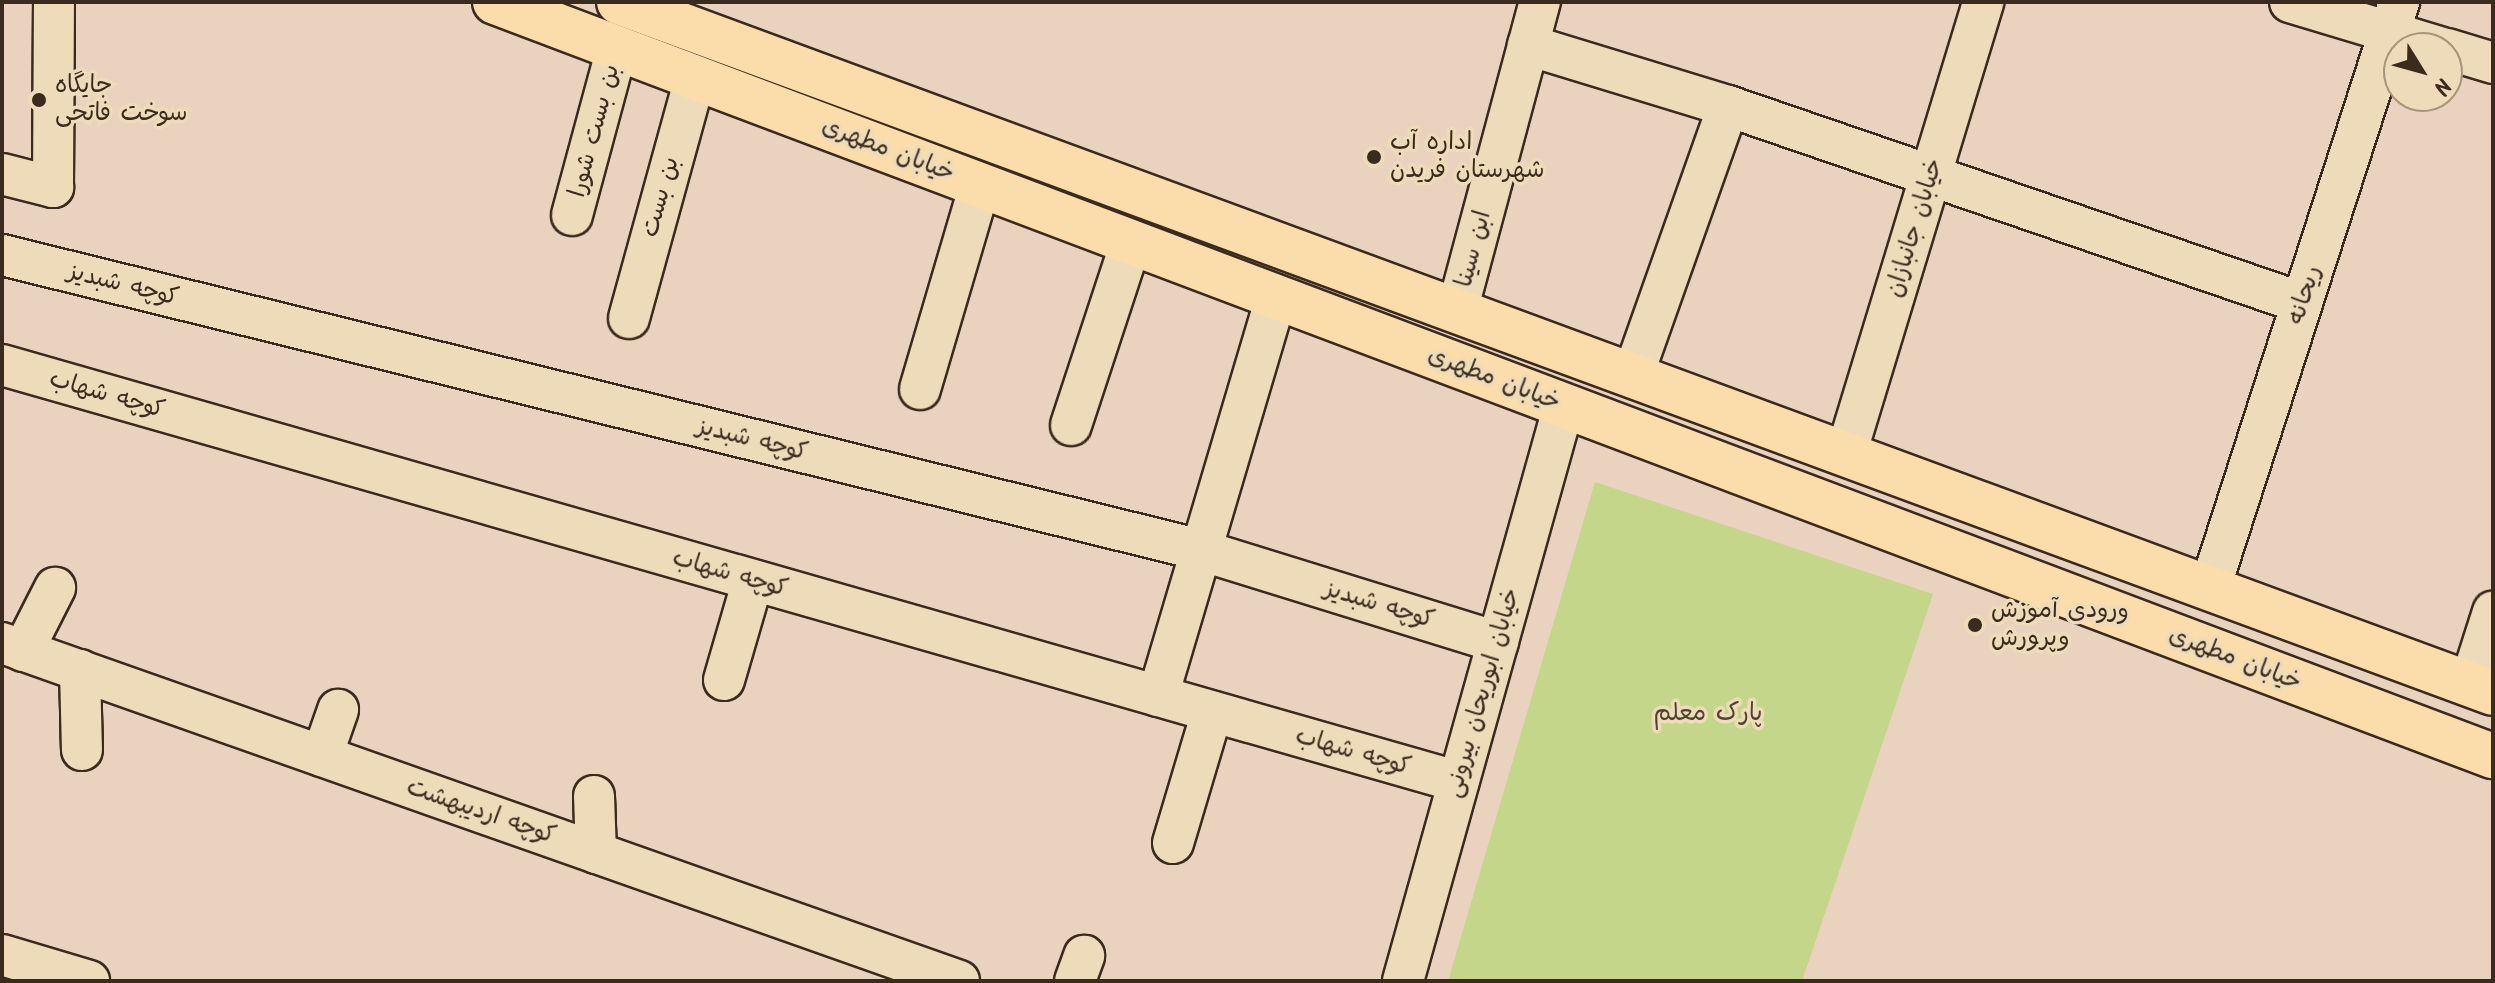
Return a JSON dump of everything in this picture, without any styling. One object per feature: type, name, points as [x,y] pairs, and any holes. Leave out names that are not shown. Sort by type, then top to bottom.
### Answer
[{"type":"main road","name":"خیابان مطهری","points":[[495,2],[2493,756]]},
{"type":"main road","name":"خیابان مطهری","points":[[619,2],[2482,688]]},
{"type":"street","points":[[2,174],[53,187],[54,2]]},
{"type":"street","name":"ابن سینا","points":[[1457,311],[1540,2]]},
{"type":"street","name":"خیابان جانبازان","points":[[1846,454],[1983,2]]},
{"type":"street","points":[[2290,2],[2395,17],[2418,32]]},
{"type":"street","name":"ریحانه","points":[[2210,588],[2395,17]]},
{"type":"street","points":[[1528,45],[1728,106],[2302,303]]},
{"type":"street","name":"بن بست شورا","points":[[572,215],[617,48]]},
{"type":"street","points":[[2463,54],[2493,63]]},
{"type":"street","name":"بن بست","points":[[629,318],[695,78]]},
{"type":"street","points":[[1633,375],[1728,106]]},
{"type":"street","points":[[920,389],[980,185]]},
{"type":"street","points":[[1071,425],[1131,242]]},
{"type":"street","name":"کوچه شبدیز","points":[[2,255],[1197,549],[1498,642]]},
{"type":"street","points":[[1158,696],[1197,549],[1276,297]]},
{"type":"street","name":"کوچه شهاب","points":[[2,365],[1459,782]]},
{"type":"street","name":"خیابان ابوریحان بیرونی","points":[[1403,981],[1564,405]]},
{"type":"street","points":[[724,680],[753,580]]},
{"type":"street","points":[[12,647],[55,588]]},
{"type":"street","points":[[2482,688],[2493,612]]},
{"type":"street","name":"کوچه اردیبهشت","points":[[12,647],[959,981]]},
{"type":"street","points":[[80,670],[82,750]]},
{"type":"street","points":[[322,756],[338,710]]},
{"type":"street","points":[[1173,843],[1212,712]]},
{"type":"street","points":[[594,796],[596,853]]},
{"type":"street","points":[[2,955],[89,981]]},
{"type":"green space","name":"پارک معلم","points":[[1595,482],[1933,594],[1802,981],[1448,981]]},
{"type":"place","name":"جایگاه سوخت فاتحی","points":[[39,100]]},
{"type":"place","name":"اداره آب شهرستان فریدن","points":[[1374,157]]},
{"type":"place","name":"ورودی آموزش وپرورش","points":[[1975,625]]}]
